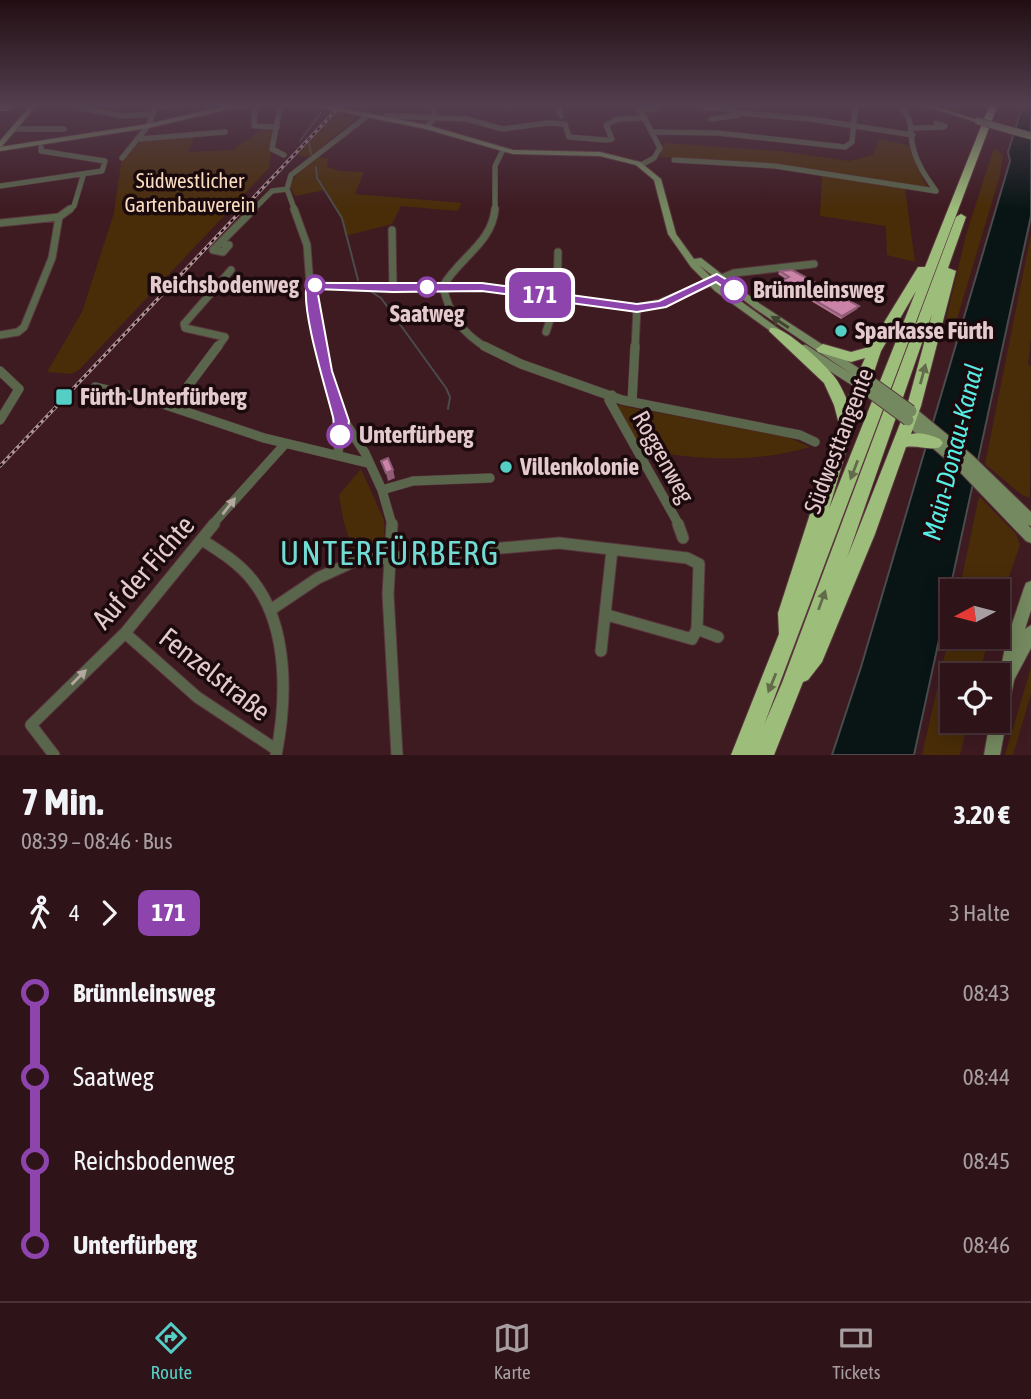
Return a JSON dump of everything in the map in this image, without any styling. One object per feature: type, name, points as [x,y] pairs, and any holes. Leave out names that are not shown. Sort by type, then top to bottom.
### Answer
[{"type":"highway","name":"Südwesttangente","points":[[764,755],[792,685],[982,139]]},
{"type":"highway","name":"Südwesttangente","points":[[742,755],[988,139]]},
{"type":"highway","points":[[788,643],[788,613],[851,407],[874,351],[927,260],[946,242],[954,254],[933,335],[886,484],[815,655],[792,685]]},
{"type":"highway","points":[[775,331],[832,381],[844,406],[845,425]]},
{"type":"highway","points":[[823,349],[851,357],[874,351]]},
{"type":"highway","points":[[900,442],[918,439],[935,443]]},
{"type":"main road","points":[[0,147],[55,139]]},
{"type":"main road","points":[[467,139],[503,150],[614,156],[641,165],[657,179],[667,218],[713,279],[775,331],[864,379]]},
{"type":"main road","points":[[713,279],[823,349],[864,379],[1009,502],[1031,537]]},
{"type":"main road","points":[[909,416],[935,443],[1031,520]]},
{"type":"main road","points":[[1009,502],[1031,509]]},
{"type":"main road","points":[[1010,663],[1013,642],[1031,588]]},
{"type":"main road","points":[[1010,674],[1031,632]]},
{"type":"main road","points":[[992,755],[996,733]]},
{"type":"street","points":[[122,158],[139,139]]},
{"type":"street","points":[[274,139],[272,149],[284,155]]},
{"type":"street","points":[[338,139],[292,175],[287,189],[307,246],[326,371],[341,421],[342,452]]},
{"type":"street","points":[[641,165],[658,153],[660,145],[657,139]]},
{"type":"street","points":[[769,139],[845,147],[852,139]]},
{"type":"street","points":[[674,160],[775,166],[936,191],[921,169],[913,149],[913,139]]},
{"type":"street","points":[[0,186],[101,172],[105,161],[41,151],[41,147]]},
{"type":"street","points":[[503,150],[495,158],[493,222],[486,235],[457,264],[443,286],[449,310],[457,323],[482,345],[523,366],[632,402],[710,420],[800,435],[816,442]]},
{"type":"street","points":[[0,223],[59,217],[74,206],[83,176]]},
{"type":"street","points":[[222,244],[272,191],[287,189]]},
{"type":"street","points":[[0,335],[18,332],[24,327],[52,258],[59,217]]},
{"type":"street","points":[[391,230],[393,289]]},
{"type":"street","points":[[546,331],[557,298],[558,252]]},
{"type":"street","points":[[311,285],[393,289],[482,287],[637,308],[662,305],[713,279],[751,270],[814,264]]},
{"type":"street","points":[[173,406],[225,337],[185,328],[184,324],[231,271]]},
{"type":"street","name":"Roggenweg","points":[[632,402],[637,308]]},
{"type":"street","points":[[0,421],[19,388],[1,371]]},
{"type":"street","points":[[95,387],[173,406],[285,444],[342,452],[368,463]]},
{"type":"street","name":"Roggenweg","points":[[612,395],[610,400],[678,523],[683,538]]},
{"type":"street","points":[[341,421],[358,443],[382,490],[392,525],[388,594],[397,755]]},
{"type":"street","points":[[342,452],[358,443]]},
{"type":"street","points":[[342,452],[358,443]]},
{"type":"street","name":"Auf der Fichte","points":[[54,755],[31,725],[125,633],[241,489],[285,444]]},
{"type":"street","points":[[382,490],[413,481],[489,478]]},
{"type":"street","points":[[202,540],[231,556],[257,585],[272,609],[280,643],[283,699],[276,752]]},
{"type":"street","points":[[272,609],[318,578],[355,561],[392,557],[559,543],[687,558],[699,564],[697,629],[692,639],[607,615]]},
{"type":"street","points":[[601,651],[612,550]]},
{"type":"street","points":[[697,629],[718,637]]},
{"type":"street","name":"Fenzelstraße","points":[[125,633],[239,730],[276,752]]},
{"type":"green space","name":"Südwestlicher Gartenbauverein","points":[[194,139],[189,152],[232,150],[247,139],[273,139],[269,168],[79,370],[71,374],[47,372],[82,312],[114,213],[121,163],[141,140]]},
{"type":"green space","points":[[312,139],[331,139],[309,157],[297,155]]},
{"type":"green space","points":[[879,139],[912,146],[923,180],[930,189],[778,165],[660,157],[664,143],[780,151],[849,161],[873,155]]},
{"type":"green space","points":[[994,148],[1003,155],[1000,175],[954,329],[942,337],[966,235]]},
{"type":"green space","points":[[318,157],[328,158],[327,167],[340,171],[364,172],[355,194],[462,203],[457,211],[401,206],[392,224],[345,236],[343,223],[325,190],[295,196],[290,186],[296,175]]},
{"type":"green space","points":[[822,175],[905,188],[915,262],[887,255],[886,226],[820,216]]},
{"type":"green space","points":[[1031,234],[1031,338],[1028,364],[1031,367],[1030,498],[1022,495],[985,464]]},
{"type":"green space","points":[[617,405],[787,437],[810,447],[747,458],[705,458],[642,449]]},
{"type":"green space","points":[[361,469],[384,520],[385,554],[354,554],[343,519],[339,495]]},
{"type":"green space","points":[[979,496],[1016,534],[1020,545],[1008,579],[962,579]]},
{"type":"green space","points":[[946,649],[986,649],[982,663],[943,663]]},
{"type":"green space","points":[[1031,668],[1031,694],[1013,755],[1005,755]]},
{"type":"green space","points":[[940,676],[940,733],[965,733],[960,755],[922,755]]},
{"type":"water","name":"Main-Donau-Kanal","points":[[1012,139],[1031,139],[1031,216],[952,579],[940,579],[940,635],[914,755],[832,755],[861,667],[1010,161],[1008,152]]},
{"type":"building","points":[[792,270],[859,306],[842,316],[782,281],[789,277],[780,271]]},
{"type":"building","points":[[388,458],[393,470],[386,473],[381,461]]},
{"type":"waterway","points":[[309,143],[311,154]]},
{"type":"waterway","points":[[316,167],[317,178],[342,218],[358,280]]},
{"type":"waterway","points":[[370,291],[381,298],[446,388],[450,397],[448,409]]},
{"type":"railway","points":[[0,466],[309,139]]},
{"type":"bus line","name":"171","points":[[340,435],[341,421],[326,371],[311,299],[311,285],[393,289],[482,287],[637,308],[662,305],[699,284],[717,278],[734,290]]},
{"type":"place","name":"Reichsbodenweg","points":[[315,285]]},
{"type":"place","name":"Saatweg","points":[[427,287]]},
{"type":"place","name":"Brünnleinsweg","points":[[734,290]]},
{"type":"place","name":"Sparkasse Fürth","points":[[841,331]]},
{"type":"place","name":"Fürth-Unterfürberg","points":[[64,397]]},
{"type":"place","name":"Unterfürberg","points":[[340,435]]},
{"type":"place","name":"Villenkolonie","points":[[506,467]]},
{"type":"district","name":"UNTERFÜRBERG","points":[[390,553]]}]
